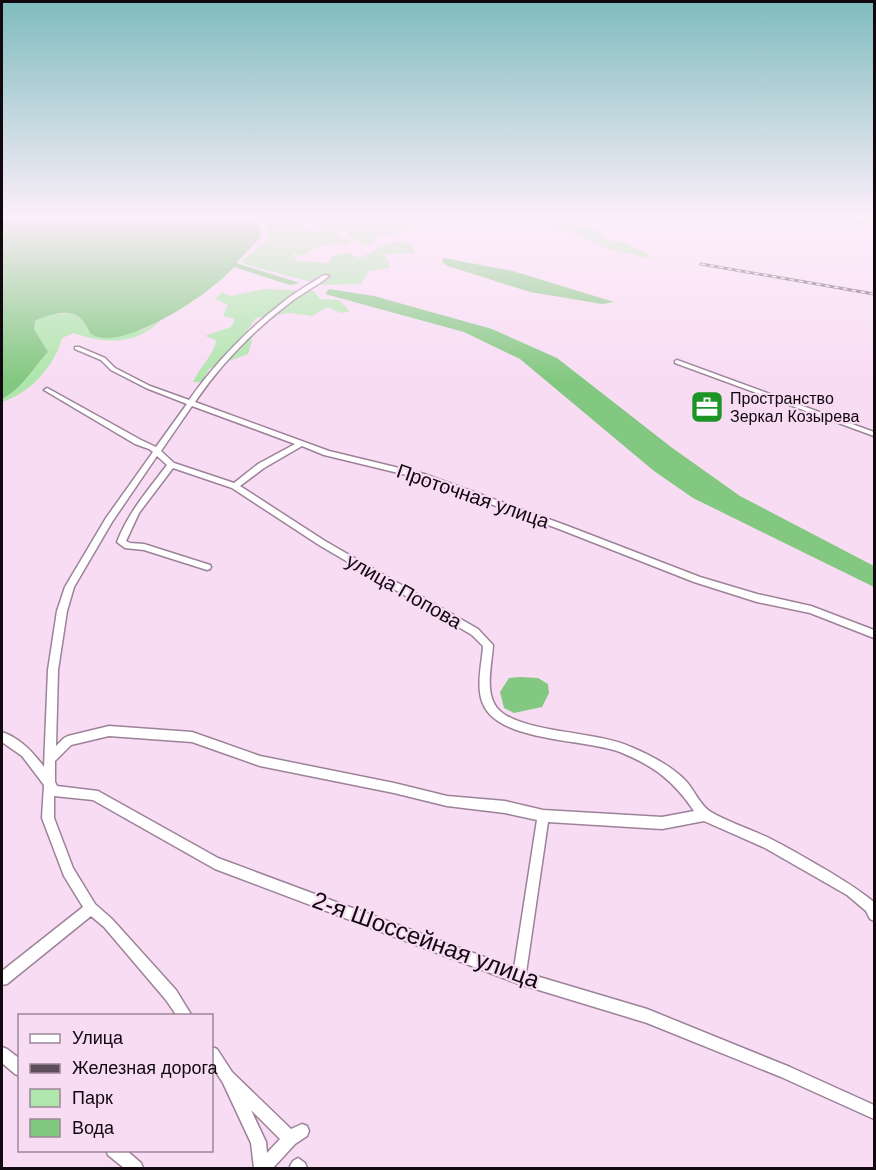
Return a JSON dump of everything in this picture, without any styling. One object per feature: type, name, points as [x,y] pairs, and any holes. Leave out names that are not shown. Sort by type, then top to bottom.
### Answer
[{"type":"street","points":[[184,1014],[171,995],[132,950],[91,908],[68,872],[48,818],[53,670],[65,600],[105,526],[191,403],[245,338],[285,303],[326,276]]},
{"type":"street","name":"Проточная улица","points":[[77,348],[103,359],[113,369],[148,387],[302,443],[351,460],[387,466],[421,476],[562,526],[698,580],[757,598],[811,610],[874,634]]},
{"type":"street","points":[[677,362],[874,434]]},
{"type":"street","name":"улица Попова","points":[[47,390],[138,442],[152,447],[171,465],[235,486],[322,543],[475,632],[488,645],[486,694],[495,715],[507,722],[585,741],[617,746],[651,763],[677,780],[704,815],[769,844],[850,891],[871,907],[874,915]]},
{"type":"street","points":[[235,486],[261,466],[302,443]]},
{"type":"street","points":[[171,465],[142,504],[124,532],[121,542],[128,546],[144,548],[207,567]]},
{"type":"street","points":[[50,759],[68,741],[109,731],[192,736],[249,758],[300,771],[394,788],[447,801],[505,807],[543,816],[662,823],[704,815]]},
{"type":"street","points":[[2,737],[12,741],[30,755],[49,783]]},
{"type":"street","name":"2-я Шоссейная улица","points":[[49,783],[54,791],[94,795],[215,863],[519,977],[647,1016],[785,1072],[874,1112]]},
{"type":"street","points":[[519,977],[543,816]]},
{"type":"street","points":[[2,979],[91,908]]},
{"type":"street","points":[[2,1054],[18,1067]]},
{"type":"street","points":[[213,1056],[227,1077],[258,1142],[262,1168]]},
{"type":"street","points":[[227,1077],[296,1135],[262,1168]]},
{"type":"street","points":[[116,1152],[136,1168]]},
{"type":"green space","points":[[276,273],[368,273],[361,284],[323,285]]},
{"type":"green space","points":[[265,289],[314,291],[320,299],[339,300],[350,311],[341,313],[327,307],[312,316],[290,313],[256,318],[248,329],[252,341],[248,354],[210,368],[201,382],[193,382],[215,345],[216,340],[205,336],[231,327],[235,319],[223,316],[228,305],[215,299],[222,292],[230,296]]},
{"type":"green space","points":[[72,313],[83,320],[88,331],[140,331],[160,321],[141,335],[119,340],[96,339],[74,333],[62,338],[53,359],[40,378],[22,393],[2,402],[2,399],[22,384],[48,352],[34,329],[35,321],[52,314]]},
{"type":"water","points":[[2,273],[229,273],[209,290],[171,315],[131,333],[113,338],[98,337],[92,334],[78,316],[72,314],[53,314],[35,321],[34,329],[48,352],[22,384],[2,399]]},
{"type":"water","points":[[251,273],[267,273],[300,283],[290,285]]},
{"type":"water","points":[[469,273],[518,273],[614,302],[602,304],[530,292]]},
{"type":"water","points":[[329,289],[374,296],[492,329],[557,358],[671,447],[740,496],[874,566],[874,587],[693,498],[654,471],[520,359],[464,332],[325,294]]},
{"type":"water","points":[[509,678],[538,678],[548,684],[549,693],[542,707],[514,713],[504,708],[500,692]]},
{"type":"railway","points":[[751,273],[874,294]]},
{"type":"place","name":"Пространство Зеркал Козырева","points":[[707,407]]}]
